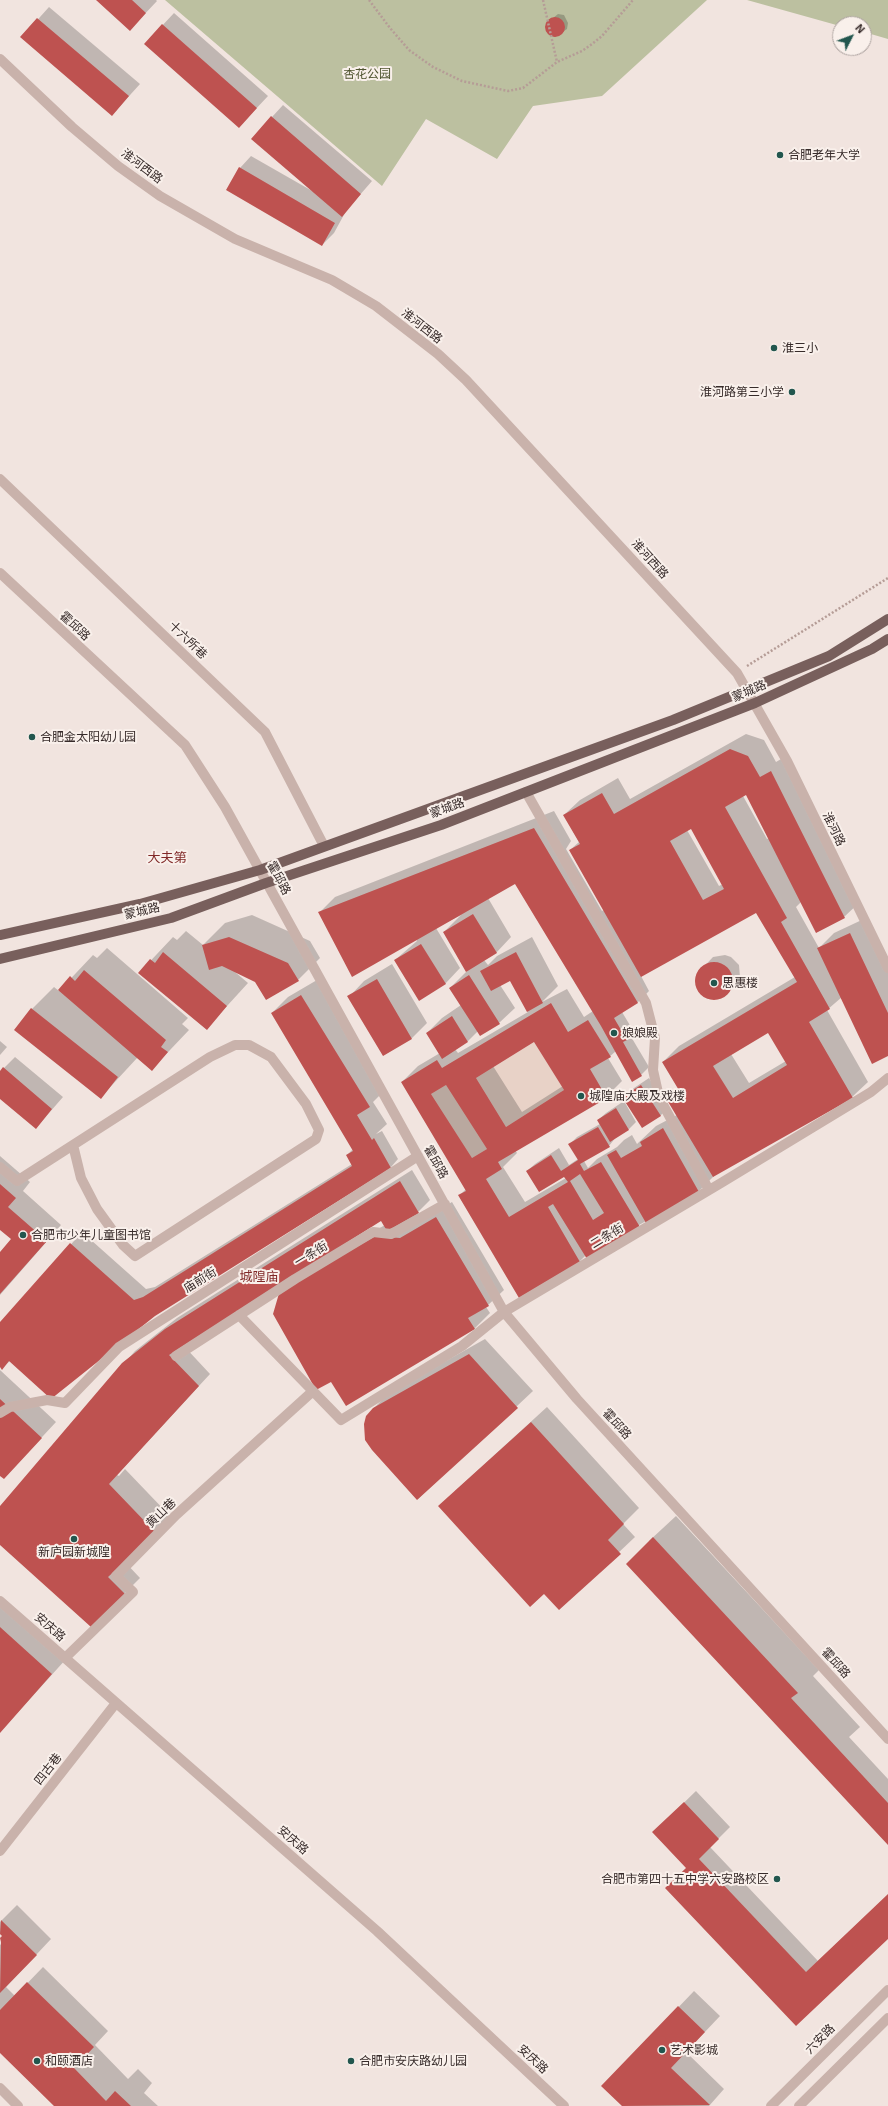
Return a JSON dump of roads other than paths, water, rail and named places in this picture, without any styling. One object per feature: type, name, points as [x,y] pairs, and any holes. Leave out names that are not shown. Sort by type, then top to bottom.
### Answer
[{"type":"main road","name":"蒙城路","points":[[0,935],[140,904],[260,870],[673,720],[829,656],[888,619]]},
{"type":"main road","name":"蒙城路","points":[[0,959],[171,918],[266,883],[441,825],[754,704],[872,649],[888,639]]},
{"type":"street","name":"淮河西路","points":[[0,59],[118,166],[160,196],[234,239],[332,280],[376,306],[438,354],[466,380],[737,673],[754,704]]},
{"type":"street","name":"十六所巷","points":[[0,479],[265,732],[324,846]]},
{"type":"street","name":"霍邱路","points":[[0,573],[185,745],[225,807],[504,1312],[577,1399],[888,1739]]},
{"type":"street","name":"淮河路","points":[[754,704],[787,761],[888,968]]},
{"type":"street","points":[[526,792],[646,1003],[655,1038],[653,1070],[659,1097],[709,1190]]},
{"type":"street","points":[[0,1166],[17,1181],[73,1145],[210,1057],[235,1045],[249,1045],[270,1057],[306,1104],[319,1130],[316,1139],[135,1256],[97,1209],[81,1178],[73,1145]]},
{"type":"street","name":"二条街","points":[[313,1391],[341,1420],[462,1346],[504,1312],[871,1092],[888,1078]]},
{"type":"street","name":"庙前街","points":[[0,1412],[10,1407],[47,1400],[66,1404],[119,1347],[418,1156]]},
{"type":"street","name":"一条街","points":[[176,1356],[373,1232],[391,1234],[445,1204]]},
{"type":"street","points":[[239,1316],[313,1391]]},
{"type":"street","name":"黄山巷","points":[[65,1658],[133,1592],[116,1576],[176,1515],[313,1391]]},
{"type":"street","name":"安庆路","points":[[0,1601],[377,1931],[564,2106]]},
{"type":"street","name":"四古巷","points":[[0,1851],[116,1703]]},
{"type":"street","name":"六安路","points":[[771,2106],[888,1990]]},
{"type":"street","points":[[799,2106],[888,2018]]},
{"type":"street","points":[[0,2088],[18,2106]]},
{"type":"place","name":"合肥老年大学","points":[[780,155]]},
{"type":"place","name":"淮三小","points":[[774,348]]},
{"type":"place","name":"淮河路第三小学","points":[[792,392]]},
{"type":"place","name":"合肥金太阳幼儿园","points":[[32,737]]},
{"type":"place","name":"思惠楼","points":[[714,983]]},
{"type":"place","name":"娘娘殿","points":[[614,1033]]},
{"type":"place","name":"城隍庙大殿及戏楼","points":[[581,1096]]},
{"type":"place","name":"合肥市少年儿童图书馆","points":[[23,1235]]},
{"type":"place","name":"新庐园新城隍","points":[[74,1539]]},
{"type":"place","name":"合肥市第四十五中学六安路校区","points":[[777,1879]]},
{"type":"place","name":"艺术影城","points":[[662,2050]]},
{"type":"place","name":"和颐酒店","points":[[37,2061]]},
{"type":"place","name":"合肥市安庆路幼儿园","points":[[351,2061]]},
{"type":"district","name":"大夫第","points":[[167,858]]},
{"type":"district","name":"城隍庙","points":[[259,1277]]},
{"type":"park label","name":"杏花公园","points":[[367,74]]}]
